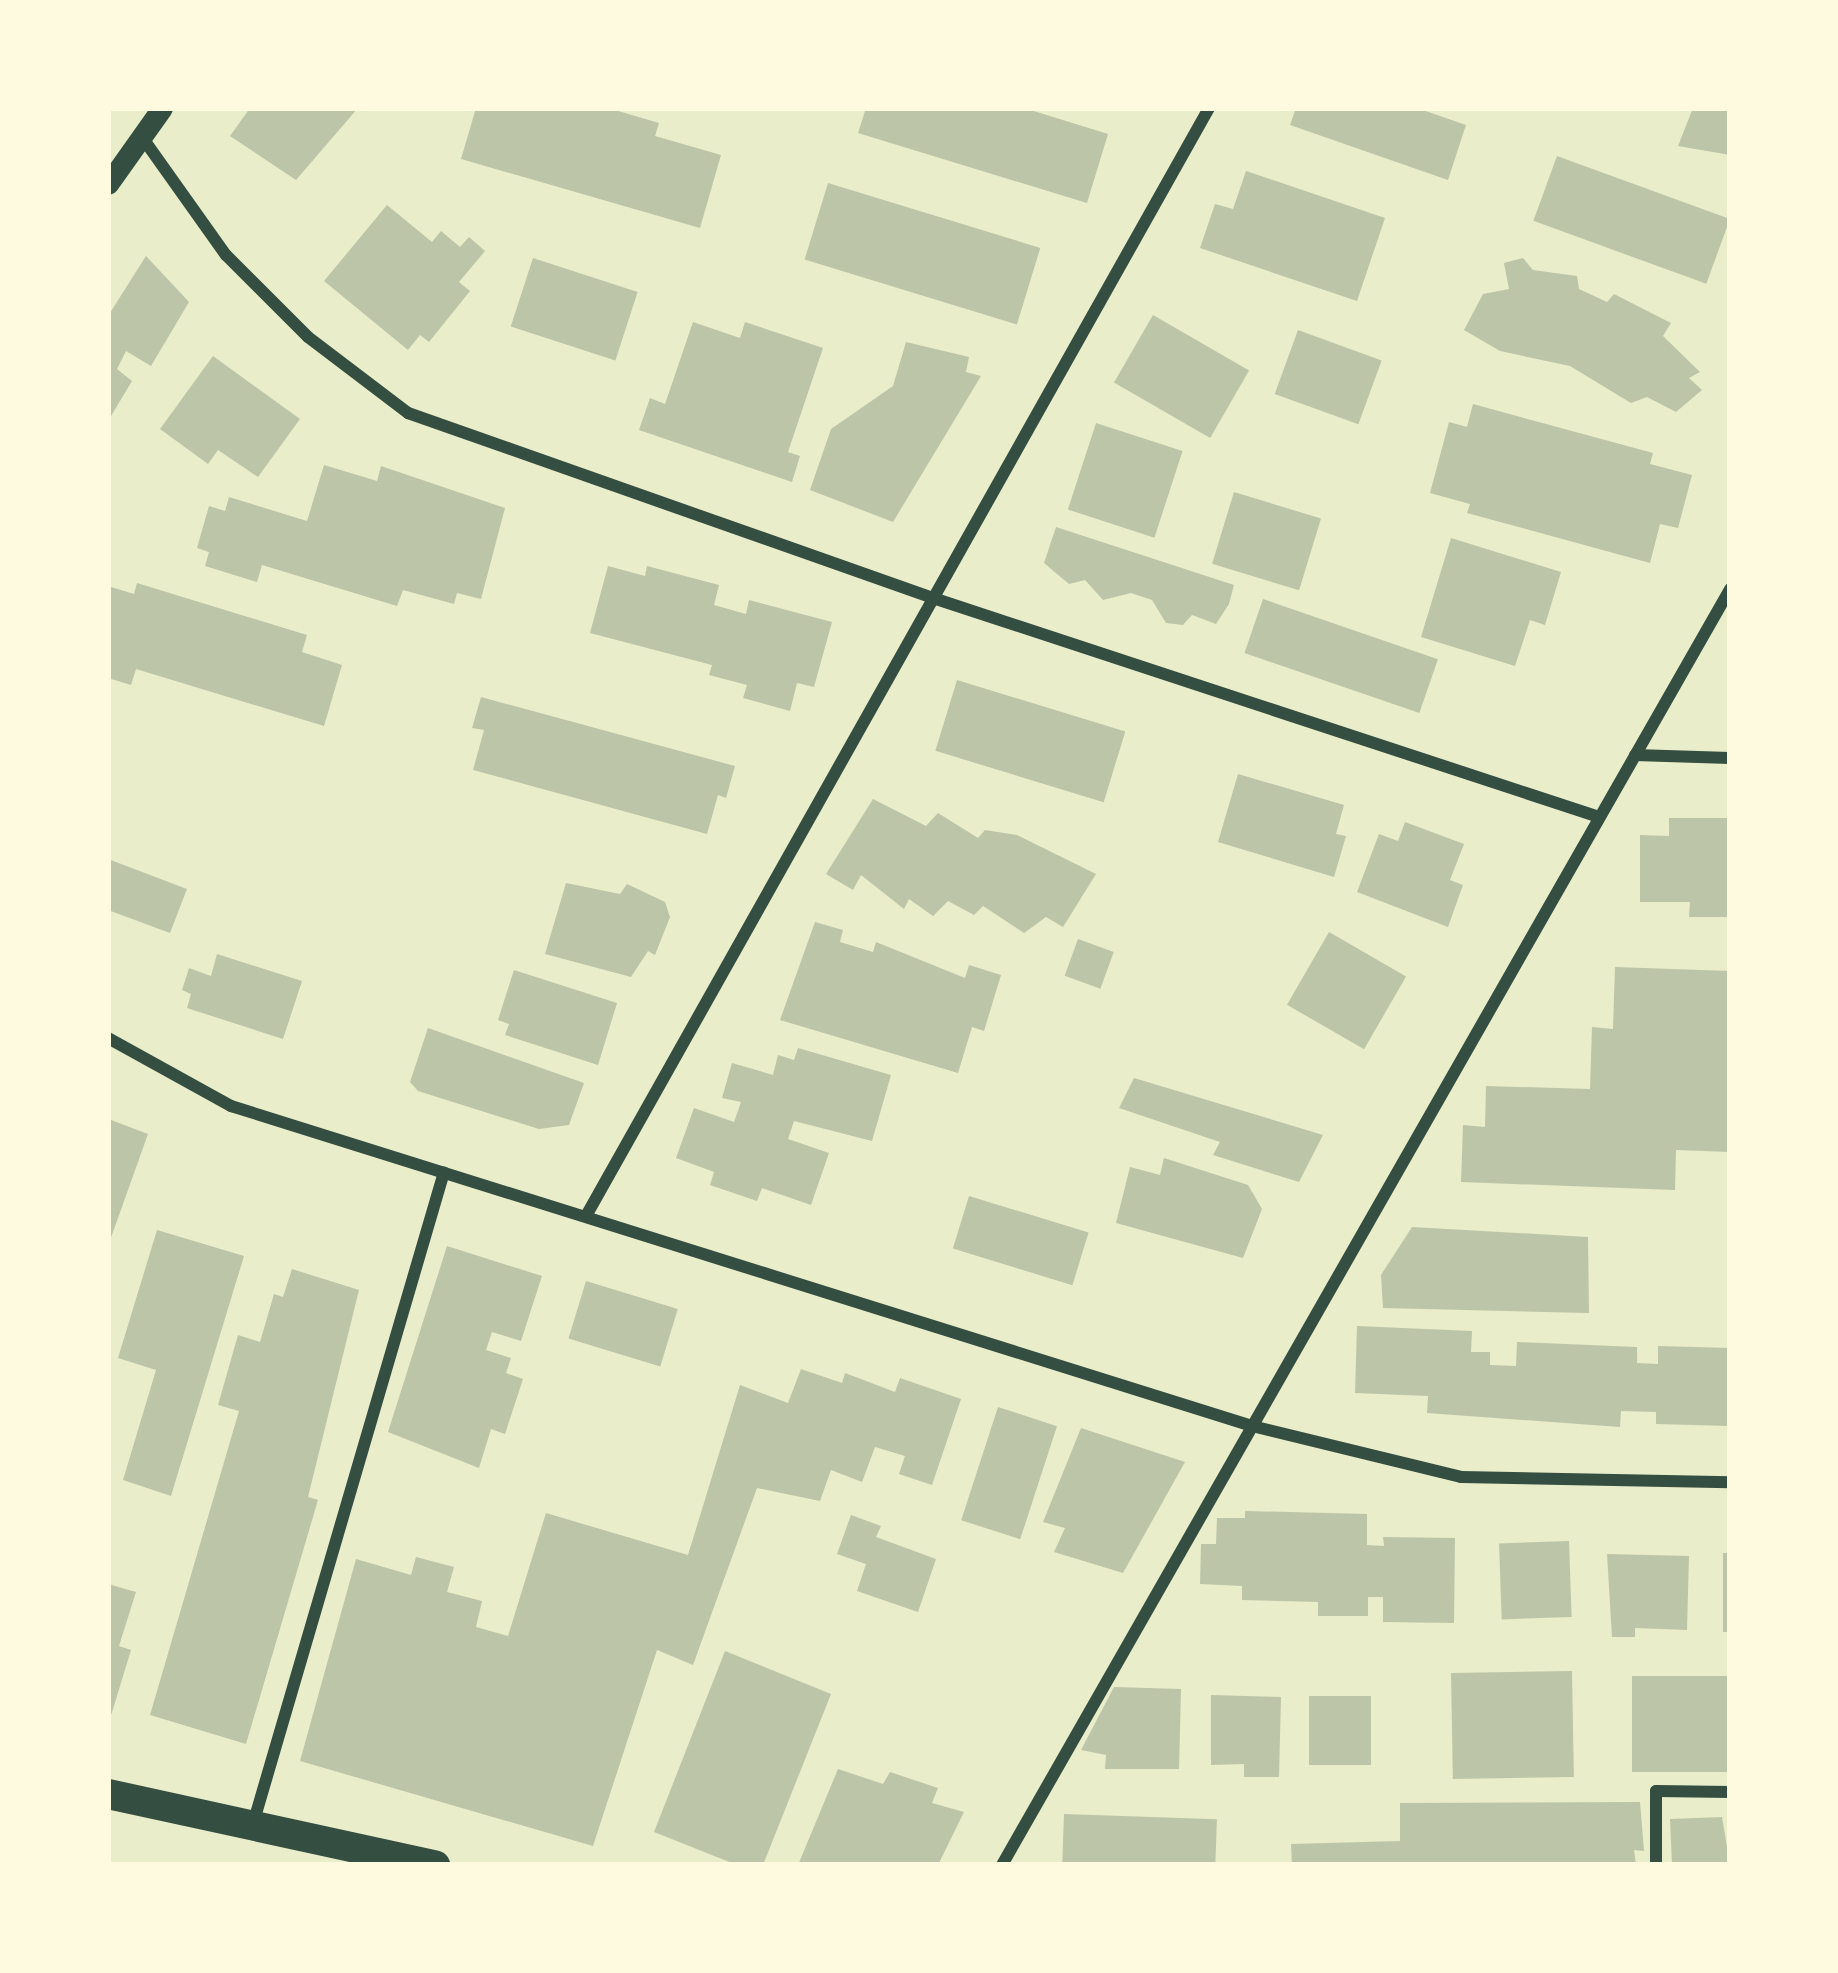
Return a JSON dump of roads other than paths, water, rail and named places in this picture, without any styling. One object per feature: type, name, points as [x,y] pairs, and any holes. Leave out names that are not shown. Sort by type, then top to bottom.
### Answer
[{"type":"main road","points":[[108,1794],[435,1865]]},
{"type":"street","points":[[108,184],[162,108]]},
{"type":"street","points":[[586,1216],[1209,108]]},
{"type":"street","points":[[142,137],[226,255],[308,338],[409,413],[936,599],[1599,817]]},
{"type":"street","points":[[1002,1865],[1730,590]]},
{"type":"street","points":[[1635,755],[1730,758]]},
{"type":"street","points":[[108,1038],[231,1106],[1252,1426],[1461,1477],[1730,1482]]},
{"type":"street","points":[[252,1825],[444,1172]]},
{"type":"street","points":[[1656,1865],[1656,1791],[1730,1792]]}]
